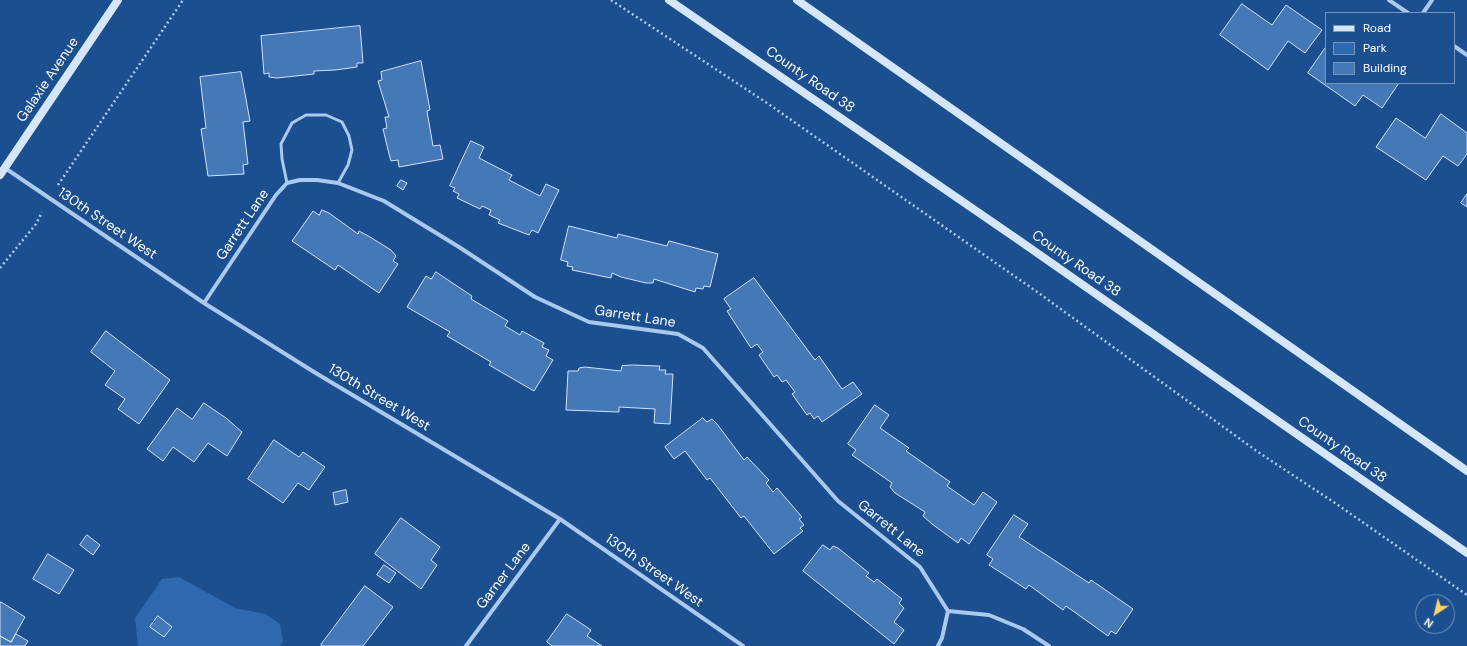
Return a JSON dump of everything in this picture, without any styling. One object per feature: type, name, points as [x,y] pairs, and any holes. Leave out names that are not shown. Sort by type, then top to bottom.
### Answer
[{"type":"main road","name":"Galaxie Avenue","points":[[2,171],[118,0]]},
{"type":"main road","name":"County Road 38","points":[[669,0],[1020,240],[1467,553]]},
{"type":"main road","points":[[797,0],[1467,471]]},
{"type":"street","points":[[1389,0],[1407,12]]},
{"type":"street","points":[[1424,12],[1432,0]]},
{"type":"street","points":[[1455,47],[1467,55]]},
{"type":"street","name":"130th Street West","points":[[2,171],[50,199],[204,303],[314,372],[560,519],[743,646]]},
{"type":"street","name":"Garrett Lane","points":[[204,303],[276,194],[287,183],[300,180],[318,180],[338,183],[384,201],[459,247],[535,297],[589,322],[678,334],[703,348],[838,501],[920,567],[948,611]]},
{"type":"street","name":"Garner Lane","points":[[466,646],[560,519]]},
{"type":"street","points":[[938,646],[942,638],[948,611],[989,614],[1023,629],[1049,646]]},
{"type":"lane","points":[[287,183],[282,159],[281,144],[292,123],[306,116],[326,115],[342,122],[350,136],[352,150],[348,165],[338,183]]},
{"type":"path","points":[[0,268],[36,224],[70,166],[183,0]]},
{"type":"path","points":[[611,0],[767,103],[1040,294],[1258,452],[1338,505],[1467,595]]},
{"type":"green space","points":[[179,577],[235,608],[266,614],[280,624],[283,641],[280,646],[138,646],[135,618],[162,579]]},
{"type":"building","points":[[1242,4],[1272,25],[1286,5],[1322,30],[1305,53],[1288,41],[1268,70],[1220,35]]},
{"type":"building","points":[[360,26],[363,63],[357,63],[357,67],[314,71],[314,74],[277,78],[269,77],[269,73],[264,74],[261,36]]},
{"type":"building","points":[[1325,48],[1325,84],[1398,84],[1382,108],[1363,95],[1355,106],[1308,73]]},
{"type":"building","points":[[421,61],[430,110],[427,111],[433,146],[440,145],[443,159],[399,167],[398,160],[391,161],[389,154],[383,129],[387,128],[385,117],[389,117],[378,81],[382,80],[381,72]]},
{"type":"building","points":[[241,72],[250,121],[243,122],[248,164],[243,165],[244,174],[208,176],[201,129],[206,128],[200,77]]},
{"type":"building","points":[[1441,114],[1467,133],[1467,154],[1458,166],[1443,156],[1426,180],[1376,147],[1396,118],[1425,138]]},
{"type":"building","points":[[471,141],[484,147],[479,158],[512,175],[509,180],[540,196],[546,184],[559,190],[538,233],[532,230],[529,235],[498,223],[500,220],[489,215],[491,210],[482,206],[480,209],[457,198],[459,194],[453,191],[455,188],[450,186]]},
{"type":"building","points":[[401,180],[407,183],[403,190],[397,186]]},
{"type":"building","points":[[1467,194],[1467,207],[1461,203]]},
{"type":"building","points":[[322,210],[329,213],[358,234],[359,231],[391,250],[396,256],[393,261],[398,264],[379,293],[338,265],[335,270],[292,241],[313,211],[319,215]]},
{"type":"building","points":[[569,226],[617,238],[618,234],[667,246],[669,241],[718,254],[710,287],[704,286],[703,289],[696,288],[695,292],[654,279],[653,283],[646,283],[621,277],[612,273],[611,278],[572,270],[573,267],[567,266],[568,262],[561,260]]},
{"type":"building","points":[[436,272],[472,296],[471,299],[508,321],[505,326],[520,335],[522,331],[544,343],[542,347],[549,350],[546,356],[553,360],[534,391],[489,365],[491,362],[447,336],[450,332],[407,307],[426,276],[431,279]]},
{"type":"building","points":[[754,278],[815,360],[819,356],[842,389],[853,382],[862,394],[822,422],[818,416],[814,419],[810,413],[807,415],[792,394],[795,392],[786,380],[782,382],[777,375],[774,377],[759,355],[763,352],[757,344],[751,348],[727,311],[731,309],[724,299]]},
{"type":"building","points":[[106,331],[170,380],[139,424],[118,409],[125,399],[105,385],[115,371],[91,352]]},
{"type":"building","points":[[622,366],[660,366],[659,370],[666,370],[665,374],[673,374],[670,424],[654,423],[655,409],[619,407],[619,412],[566,410],[568,371],[578,371],[579,368],[585,367],[621,371]]},
{"type":"building","points":[[204,403],[226,418],[242,432],[227,456],[208,443],[194,462],[173,447],[163,461],[147,449],[177,408],[192,419]]},
{"type":"building","points":[[875,405],[889,415],[880,428],[909,448],[906,451],[950,482],[947,486],[974,505],[983,492],[997,502],[969,544],[961,538],[958,543],[932,524],[923,516],[925,512],[895,493],[890,487],[892,483],[852,455],[856,450],[848,444]]},
{"type":"building","points":[[703,418],[707,422],[712,419],[717,424],[744,460],[747,457],[769,480],[766,483],[773,492],[777,488],[802,517],[799,519],[804,525],[800,528],[803,531],[774,554],[744,516],[741,518],[710,478],[707,480],[685,451],[674,459],[665,447]]},
{"type":"building","points":[[274,440],[299,457],[303,452],[325,467],[309,490],[298,483],[283,503],[248,479]]},
{"type":"building","points":[[346,490],[348,502],[335,505],[333,493]]},
{"type":"building","points":[[1014,515],[1028,524],[1019,537],[1089,583],[1091,580],[1133,609],[1116,634],[1111,631],[1108,636],[1066,606],[1063,610],[1029,585],[1026,589],[989,565],[993,559],[987,555]]},
{"type":"building","points":[[401,518],[440,547],[431,560],[437,565],[421,589],[375,554]]},
{"type":"building","points":[[87,535],[100,545],[93,555],[80,545]]},
{"type":"building","points":[[823,545],[830,550],[833,546],[838,548],[869,573],[866,576],[874,582],[877,579],[902,599],[899,603],[904,608],[894,622],[904,630],[894,644],[803,571]]},
{"type":"building","points":[[48,554],[74,570],[59,594],[33,579]]},
{"type":"building","points":[[384,565],[396,573],[389,583],[377,575]]},
{"type":"building","points":[[365,586],[393,607],[363,646],[321,645]]},
{"type":"building","points":[[1,602],[25,617],[11,642],[0,636]]},
{"type":"building","points":[[567,614],[591,630],[587,636],[602,646],[552,646],[547,642]]},
{"type":"building","points":[[158,616],[172,627],[164,637],[150,627]]},
{"type":"building","points":[[16,634],[28,641],[25,646],[0,646],[0,636],[11,642]]}]
